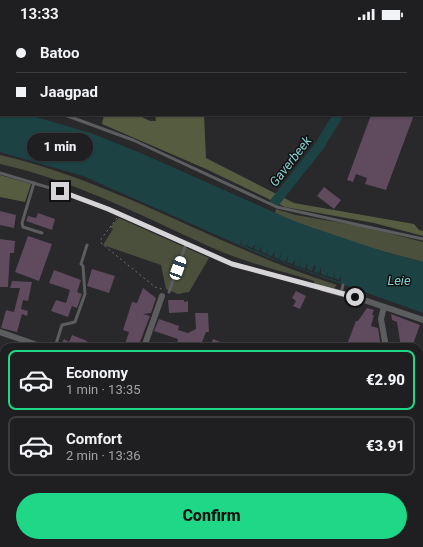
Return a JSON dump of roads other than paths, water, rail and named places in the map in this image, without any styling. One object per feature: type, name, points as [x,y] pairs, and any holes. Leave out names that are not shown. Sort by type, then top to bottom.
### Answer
[{"type":"street","points":[[322,288],[423,320]]},
{"type":"street","points":[[145,343],[162,296]]},
{"type":"street","points":[[384,307],[380,319],[385,343]]},
{"type":"street","points":[[0,332],[32,343]]},
{"type":"lane","points":[[69,116],[133,140],[277,206],[297,212],[350,221],[423,239]]},
{"type":"lane","points":[[0,173],[34,183],[120,214],[232,264],[322,288]]},
{"type":"lane","points":[[34,183],[22,223],[23,227],[42,233]]},
{"type":"lane","points":[[169,292],[186,244]]},
{"type":"lane","points":[[56,343],[62,324],[75,322],[85,294],[84,266],[81,264],[87,245]]},
{"type":"lane","points":[[341,293],[343,285]]},
{"type":"water","name":"Leie","points":[[0,116],[32,116],[91,133],[143,154],[296,222],[385,252],[423,262],[423,313],[266,257],[83,176],[0,152]]},
{"type":"waterway","name":"Gaverbeek","points":[[275,202],[320,145],[337,116]]}]
